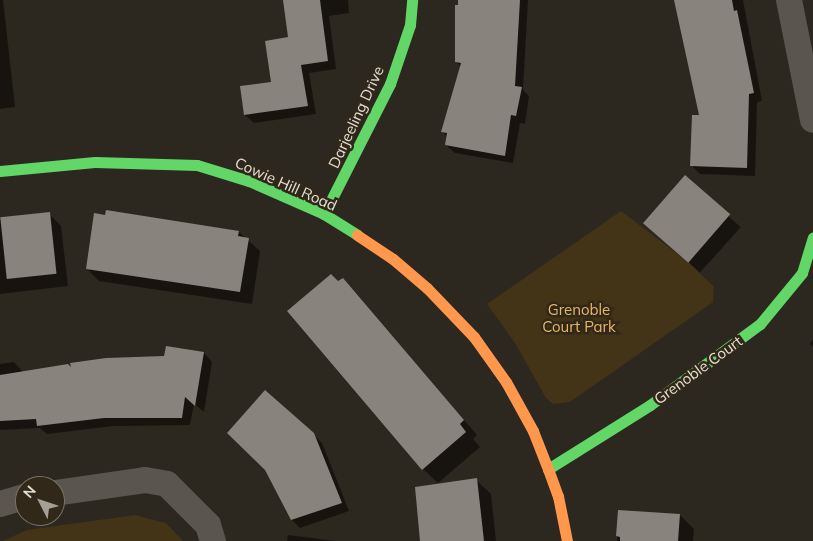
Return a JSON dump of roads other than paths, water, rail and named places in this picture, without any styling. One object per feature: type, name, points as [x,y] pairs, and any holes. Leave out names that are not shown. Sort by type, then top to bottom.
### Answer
[{"type":"street","name":"Darjeeling Drive","points":[[324,214],[390,84],[410,25],[412,0]]},
{"type":"street","points":[[789,0],[813,120]]},
{"type":"street","name":"Cowie Hill Road","points":[[0,171],[95,162],[197,165],[249,181],[324,214],[393,258],[427,288],[474,337],[506,382],[532,431],[548,469],[558,496],[568,541]]},
{"type":"street","name":"Grenoble Court","points":[[548,469],[650,405],[760,324],[802,273],[813,238]]},
{"type":"street","points":[[65,492],[145,480],[167,484],[208,525],[213,541]]},
{"type":"street","points":[[0,504],[15,500]]},
{"type":"park label","name":"Grenoble Court Park","points":[[579,318]]}]
